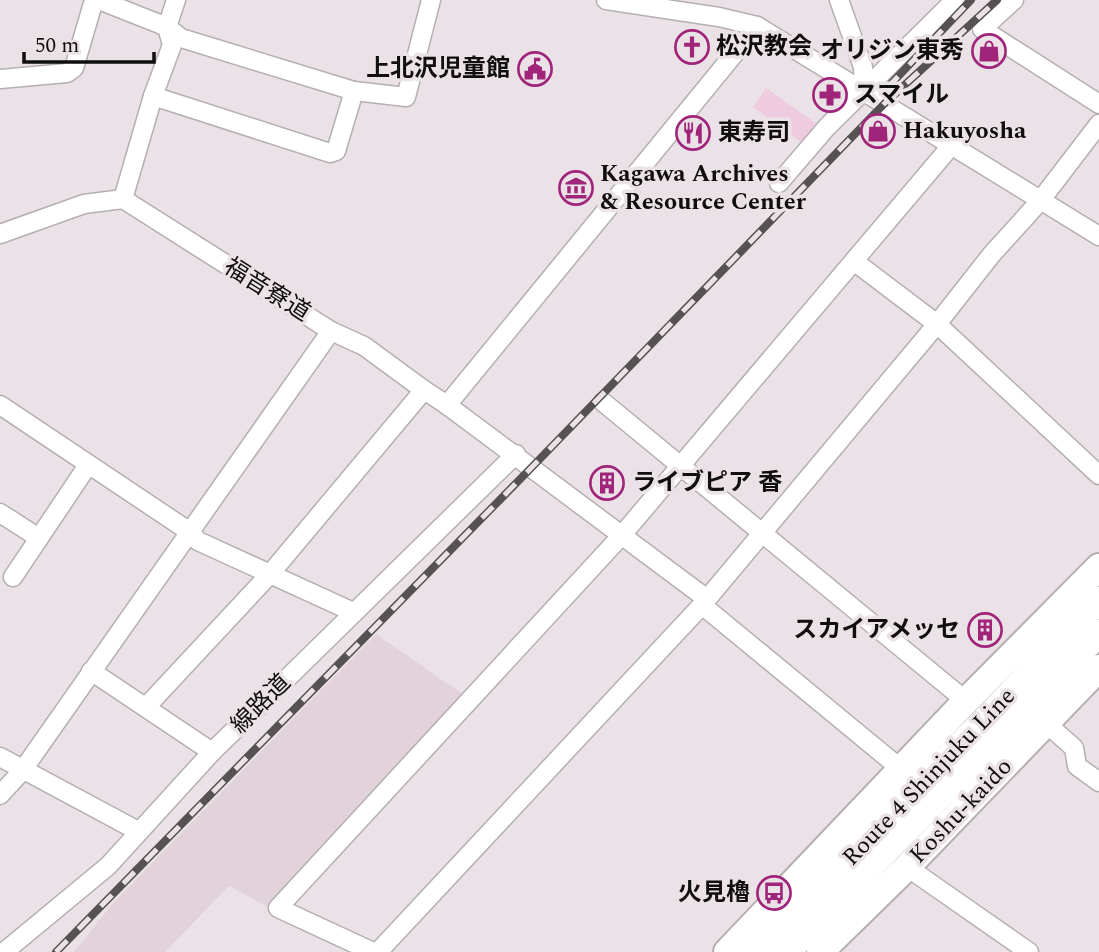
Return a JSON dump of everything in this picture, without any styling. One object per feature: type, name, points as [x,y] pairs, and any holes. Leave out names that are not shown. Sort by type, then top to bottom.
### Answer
[{"type":"highway","points":[[727,952],[966,701],[1099,567]]},
{"type":"highway","name":"Route 4 Shinjuku Line","points":[[758,952],[1099,600]]},
{"type":"highway","name":"Route 4 Shinjuku Line","points":[[787,952],[1099,633]]},
{"type":"highway","name":"Koshu-kaido","points":[[820,952],[907,867],[1099,668]]},
{"type":"street","points":[[0,79],[67,73],[74,68],[97,0],[167,27],[181,38],[354,92],[406,97],[431,0]]},
{"type":"street","points":[[0,234],[84,204],[124,199],[153,96],[172,45],[167,27],[176,0]]},
{"type":"street","points":[[606,0],[719,17],[757,26],[1099,236]]},
{"type":"street","points":[[839,0],[863,66],[864,92]]},
{"type":"street","points":[[779,183],[827,127],[955,0]]},
{"type":"street","points":[[1014,0],[982,29],[1099,104]]},
{"type":"street","points":[[447,405],[757,26]]},
{"type":"street","points":[[153,96],[330,153],[336,151],[354,92]]},
{"type":"street","points":[[951,146],[622,535],[278,908],[375,952],[705,602],[937,324],[992,254],[1040,201],[1099,124]]},
{"type":"street","name":"福音寮道","points":[[124,199],[331,331],[364,346],[516,454],[705,602],[901,769]]},
{"type":"street","points":[[855,262],[937,324],[1099,475]]},
{"type":"street","points":[[0,795],[22,771],[331,331]]},
{"type":"street","points":[[146,707],[270,574],[424,390]]},
{"type":"street","points":[[603,402],[966,701]]},
{"type":"street","points":[[0,405],[198,541],[353,612]]},
{"type":"street","name":"線路道","points":[[5,945],[108,866],[212,752],[516,454]]},
{"type":"street","points":[[13,577],[88,465]]},
{"type":"street","points":[[0,513],[39,538]]},
{"type":"street","points":[[91,671],[212,752]]},
{"type":"street","points":[[1045,723],[1074,748],[1077,766],[1099,782]]},
{"type":"street","points":[[0,757],[138,831]]},
{"type":"street","points":[[907,867],[1029,952]]},
{"type":"shaded area","points":[[766,88],[820,126],[805,145],[753,107]]},
{"type":"shaded area","points":[[376,634],[464,695],[268,907],[229,886],[165,952],[74,952],[113,903]]},
{"type":"railway","points":[[887,88],[971,0]]},
{"type":"railway","points":[[56,952],[884,104],[997,0]]},
{"type":"place","name":"松沢教会","points":[[692,47]]},
{"type":"place","name":"オリジン東秀","points":[[989,51]]},
{"type":"place","name":"上北沢児童館","points":[[535,69]]},
{"type":"place","name":"スマイル","points":[[830,95]]},
{"type":"place","name":"Hakuyosha","points":[[878,131]]},
{"type":"place","name":"東寿司","points":[[693,133]]},
{"type":"place","name":"Kagawa Archives & Resource Center","points":[[576,188]]},
{"type":"place","name":"ライブピア 香","points":[[607,483]]},
{"type":"place","name":"スカイアメッセ","points":[[985,630]]},
{"type":"place","name":"火見櫓","points":[[774,893]]}]
